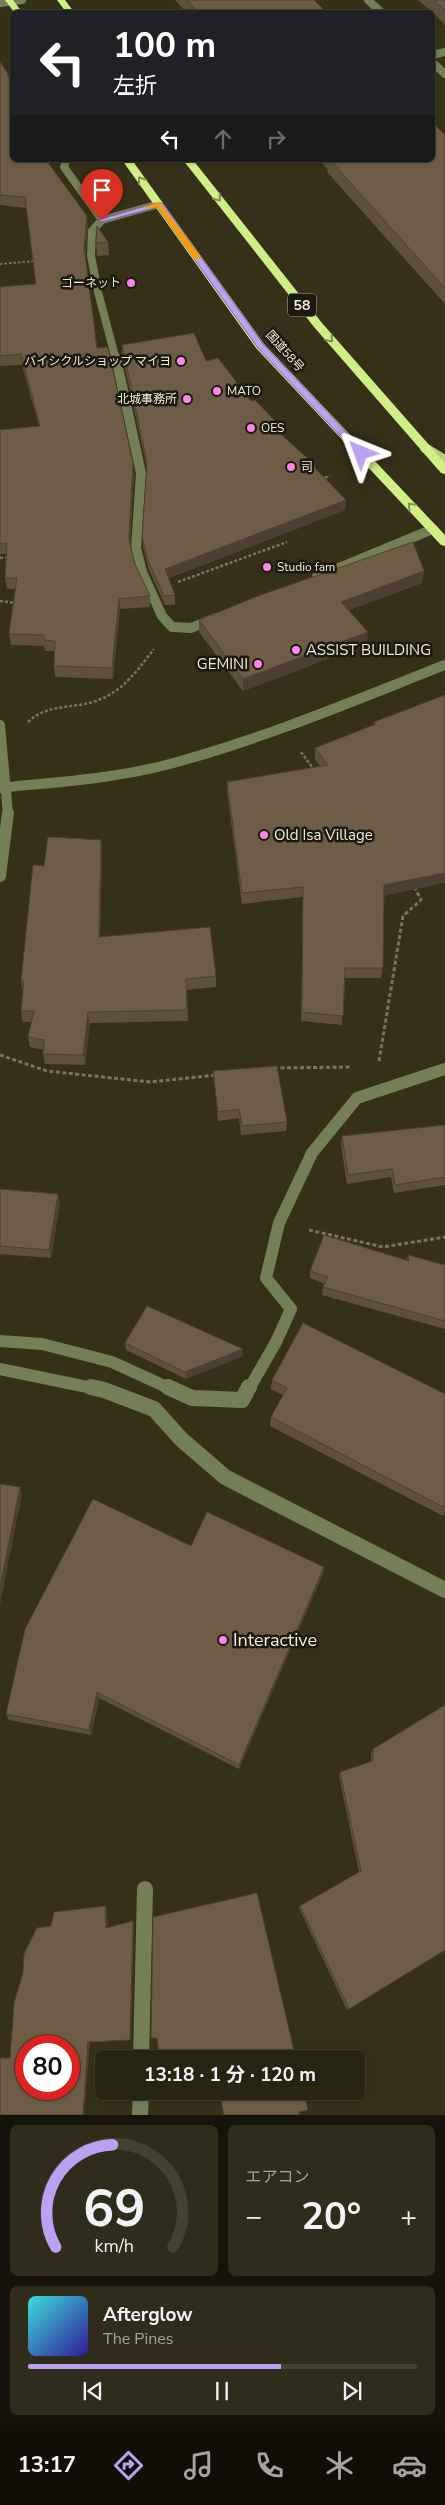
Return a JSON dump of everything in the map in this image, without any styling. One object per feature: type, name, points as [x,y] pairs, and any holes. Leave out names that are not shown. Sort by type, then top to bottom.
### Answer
[{"type":"highway","name":"国道58号","points":[[128,162],[260,346],[445,542]]},
{"type":"highway","name":"58","points":[[190,162],[318,325],[421,445],[445,470]]},
{"type":"main road","points":[[421,445],[445,460]]},
{"type":"street","points":[[0,3],[22,0]]},
{"type":"street","points":[[368,0],[379,10]]},
{"type":"street","points":[[435,65],[445,74]]},
{"type":"street","points":[[65,162],[64,167],[102,220]]},
{"type":"street","points":[[159,204],[102,220],[92,231],[91,256],[115,353],[141,473],[136,548],[142,572],[162,616],[172,627],[191,628],[227,613]]},
{"type":"street","points":[[310,580],[433,530]]},
{"type":"street","points":[[4,788],[90,779],[165,765],[284,728],[445,665]]},
{"type":"street","points":[[0,725],[8,818],[0,876]]},
{"type":"street","points":[[0,1341],[42,1344],[112,1362],[192,1398],[242,1400],[276,1342],[291,1309],[266,1278],[279,1223],[312,1153],[357,1098],[445,1069]]},
{"type":"street","points":[[0,1368],[104,1390],[154,1409],[181,1439],[225,1477],[445,1590]]},
{"type":"street","points":[[141,2050],[145,1889]]},
{"type":"street","points":[[140,2115],[141,2100]]},
{"type":"path","points":[[0,264],[36,261]]},
{"type":"path","points":[[313,481],[330,476]]},
{"type":"path","points":[[152,592],[287,542]]},
{"type":"path","points":[[0,558],[10,557]]},
{"type":"path","points":[[0,601],[20,603]]},
{"type":"path","points":[[28,722],[38,712],[54,707],[78,706],[108,696],[128,681],[172,627]]},
{"type":"path","points":[[295,744],[319,776]]},
{"type":"path","points":[[378,1067],[403,916],[421,900],[412,882]]},
{"type":"path","points":[[0,1055],[47,1071],[150,1082],[218,1074]]},
{"type":"path","points":[[266,1069],[360,1067]]},
{"type":"path","points":[[337,1236],[383,1247],[445,1237]]},
{"type":"building","points":[[187,0],[314,0],[324,10],[197,10]]},
{"type":"building","points":[[434,0],[445,0],[445,10]]},
{"type":"building","points":[[0,62],[7,72],[10,82],[10,162],[47,162],[87,216],[84,246],[97,348],[108,347],[133,463],[129,539],[135,564],[150,596],[119,599],[112,668],[54,666],[55,641],[44,640],[44,635],[9,634],[17,578],[5,578],[7,543],[0,544],[0,430],[40,426],[21,354],[0,356],[0,287],[36,284],[25,197],[0,195]]},
{"type":"building","points":[[435,125],[445,135],[445,288],[332,162],[435,162]]},
{"type":"building","points":[[97,226],[108,242],[96,243]]},
{"type":"building","points":[[194,333],[206,361],[218,358],[251,401],[255,400],[281,427],[275,429],[315,465],[313,466],[346,500],[165,569],[175,595],[164,596],[148,560],[142,538],[147,462],[122,345]]},
{"type":"building","points":[[413,542],[424,571],[341,602],[368,632],[243,679],[199,620],[258,596]]},
{"type":"building","points":[[445,695],[445,873],[384,885],[383,968],[345,968],[343,1016],[302,1012],[303,887],[242,893],[227,782],[328,765],[315,748],[376,724],[374,722]]},
{"type":"building","points":[[48,837],[101,840],[99,937],[210,927],[216,976],[186,979],[187,1010],[88,1012],[83,1055],[43,1054],[44,1040],[28,1037],[34,1011],[21,1011],[24,981],[21,981],[33,865],[44,866]]},
{"type":"building","points":[[277,1066],[287,1122],[242,1126],[239,1109],[218,1112],[213,1071]]},
{"type":"building","points":[[445,1125],[445,1177],[395,1185],[392,1169],[348,1175],[342,1136]]},
{"type":"building","points":[[0,1189],[58,1194],[49,1250],[0,1246]]},
{"type":"building","points":[[324,1235],[409,1261],[408,1255],[445,1265],[445,1321],[323,1287],[328,1277],[310,1271]]},
{"type":"building","points":[[147,1306],[243,1349],[185,1372],[125,1343]]},
{"type":"building","points":[[303,1323],[445,1394],[445,1508],[271,1417],[287,1388],[272,1380]]},
{"type":"building","points":[[0,1484],[20,1487],[0,1587]]},
{"type":"building","points":[[93,1499],[191,1546],[207,1512],[324,1567],[239,1765],[97,1692],[89,1730],[6,1714],[25,1629]]},
{"type":"building","points":[[445,1705],[445,1950],[349,2009],[300,1906],[361,1871],[340,1772],[373,1761],[373,1749]]},
{"type":"building","points":[[257,1893],[294,2050],[158,2050],[157,2038],[151,2038],[153,1917]]},
{"type":"building","points":[[105,1906],[106,1928],[133,1921],[130,2040],[88,2042],[83,2115],[0,2115],[0,2058],[10,2058],[14,2003],[23,1973],[24,1954],[37,1928],[51,1926],[54,1912]]},
{"type":"building","points":[[221,2100],[306,2100],[308,2110],[299,2112],[299,2115],[224,2115]]},
{"type":"slow traffic","points":[[149,207],[159,204],[197,258]]},
{"type":"place","name":"ゴーネット","points":[[131,283]]},
{"type":"place","name":"バイシクルショップ マイヨ","points":[[181,361]]},
{"type":"place","name":"MATO","points":[[217,391]]},
{"type":"place","name":"北城事務所","points":[[187,399]]},
{"type":"place","name":"OES","points":[[251,428]]},
{"type":"place","name":"司","points":[[291,467]]},
{"type":"place","name":"Studio fam","points":[[267,567]]},
{"type":"place","name":"ASSIST BUILDING","points":[[296,650]]},
{"type":"place","name":"GEMINI","points":[[258,664]]},
{"type":"place","name":"Old Isa Village","points":[[264,835]]},
{"type":"place","name":"Interactive","points":[[223,1640]]},
{"type":"route","points":[[102,220],[159,204],[260,346],[361,453]]}]
